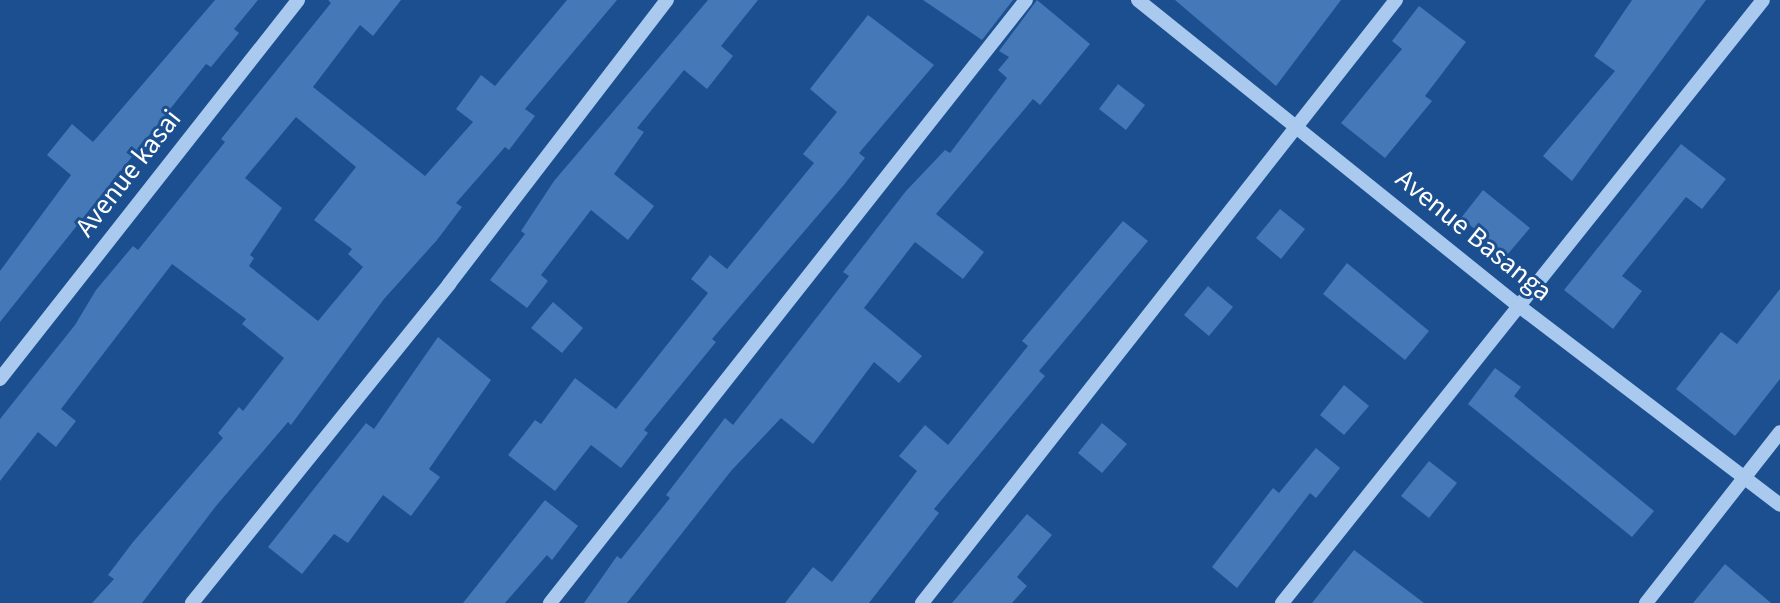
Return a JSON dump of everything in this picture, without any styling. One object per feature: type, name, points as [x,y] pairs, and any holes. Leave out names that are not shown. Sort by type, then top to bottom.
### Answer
[{"type":"street","name":"Avenue kasai","points":[[0,379],[298,0]]},
{"type":"street","points":[[192,603],[449,284],[667,0]]},
{"type":"street","points":[[550,603],[1026,0]]},
{"type":"street","name":"Avenue Basanga","points":[[1138,0],[1297,123],[1519,306],[1780,505]]},
{"type":"street","points":[[922,603],[1396,0]]},
{"type":"street","points":[[1282,603],[1763,0]]},
{"type":"street","points":[[1646,603],[1780,432]]},
{"type":"building","points":[[215,0],[258,0],[234,29],[239,33],[211,67],[206,64],[0,322],[0,271],[71,175],[47,155],[72,124],[93,142]]},
{"type":"building","points":[[328,0],[401,0],[373,36],[360,25],[313,87],[425,176],[473,122],[456,109],[481,75],[495,86],[567,0],[617,0],[525,109],[535,116],[509,150],[505,147],[456,203],[462,207],[437,240],[384,299],[291,425],[288,422],[216,506],[142,603],[92,603],[114,579],[108,575],[133,542],[223,438],[218,433],[239,407],[243,411],[284,358],[242,324],[246,319],[172,264],[61,409],[76,421],[56,447],[38,432],[0,481],[0,419],[75,325],[96,290],[133,246],[138,250],[225,142],[221,139],[331,3]],"holes":[[[296,117],[356,167],[314,220],[352,249],[348,254],[363,267],[318,321],[249,266],[254,258],[250,255],[282,208],[245,178]]]},
{"type":"building","points":[[708,0],[758,0],[721,46],[733,56],[707,89],[684,70],[637,128],[644,132],[614,174],[654,206],[628,240],[591,210],[541,275],[548,281],[527,308],[490,280],[525,234],[521,231],[554,181]]},
{"type":"building","points":[[923,0],[1013,0],[982,40]]},
{"type":"building","points":[[1037,0],[1090,44],[1040,105],[1033,99],[936,214],[984,252],[963,279],[915,242],[864,308],[922,356],[899,383],[874,362],[813,444],[781,418],[731,471],[627,603],[584,603],[617,556],[621,559],[670,498],[666,495],[725,418],[733,425],[849,276],[843,272],[906,191],[945,150],[950,153],[1007,78],[998,70],[1009,57],[999,51]]},
{"type":"building","points":[[1175,0],[1341,0],[1276,86]]},
{"type":"building","points":[[1632,0],[1706,0],[1572,181],[1543,156],[1615,71],[1594,56]]},
{"type":"building","points":[[1419,6],[1466,42],[1425,96],[1432,101],[1385,158],[1341,123],[1402,49],[1392,41]]},
{"type":"building","points":[[868,15],[934,65],[859,153],[865,158],[843,186],[712,339],[716,342],[644,430],[648,433],[621,468],[591,445],[555,491],[508,455],[535,420],[541,424],[575,378],[616,409],[708,293],[691,279],[710,255],[727,269],[814,163],[803,154],[837,112],[810,89]]},
{"type":"building","points":[[1118,84],[1145,105],[1126,130],[1099,109]]},
{"type":"building","points":[[1681,144],[1726,179],[1702,209],[1686,197],[1622,276],[1642,291],[1613,329],[1564,290]]},
{"type":"building","points":[[1483,190],[1530,228],[1507,255],[1461,218]]},
{"type":"building","points":[[1280,209],[1305,229],[1281,259],[1256,238]]},
{"type":"building","points":[[1123,221],[1148,241],[1039,371],[1045,376],[934,509],[939,513],[869,603],[785,603],[813,567],[832,582],[917,471],[899,456],[925,425],[948,445],[1028,346],[1022,341]]},
{"type":"building","points":[[1347,263],[1429,331],[1405,360],[1323,294]]},
{"type":"building","points":[[1208,286],[1233,307],[1209,336],[1184,315]]},
{"type":"building","points":[[1780,289],[1780,379],[1735,436],[1676,389],[1721,332],[1737,344]]},
{"type":"building","points":[[553,302],[583,328],[562,353],[531,328]]},
{"type":"building","points":[[438,337],[491,380],[429,469],[440,477],[411,516],[383,495],[348,543],[334,534],[302,574],[268,547],[366,423],[374,429]]},
{"type":"building","points":[[1495,368],[1521,387],[1514,396],[1654,511],[1632,537],[1468,404]]},
{"type":"building","points":[[1344,385],[1369,406],[1344,435],[1320,415]]},
{"type":"building","points":[[1102,423],[1127,444],[1102,473],[1078,453]]},
{"type":"building","points":[[1316,448],[1340,468],[1316,498],[1310,493],[1237,588],[1212,567],[1273,488],[1279,493]]},
{"type":"building","points":[[1429,461],[1457,483],[1429,518],[1401,496]]},
{"type":"building","points":[[545,500],[578,526],[552,560],[547,555],[505,603],[463,603]]},
{"type":"building","points":[[1027,514],[1052,535],[1017,577],[1027,586],[1012,603],[952,603]]},
{"type":"building","points":[[1354,550],[1424,603],[1312,603]]},
{"type":"building","points":[[1725,564],[1771,603],[1693,603]]}]
